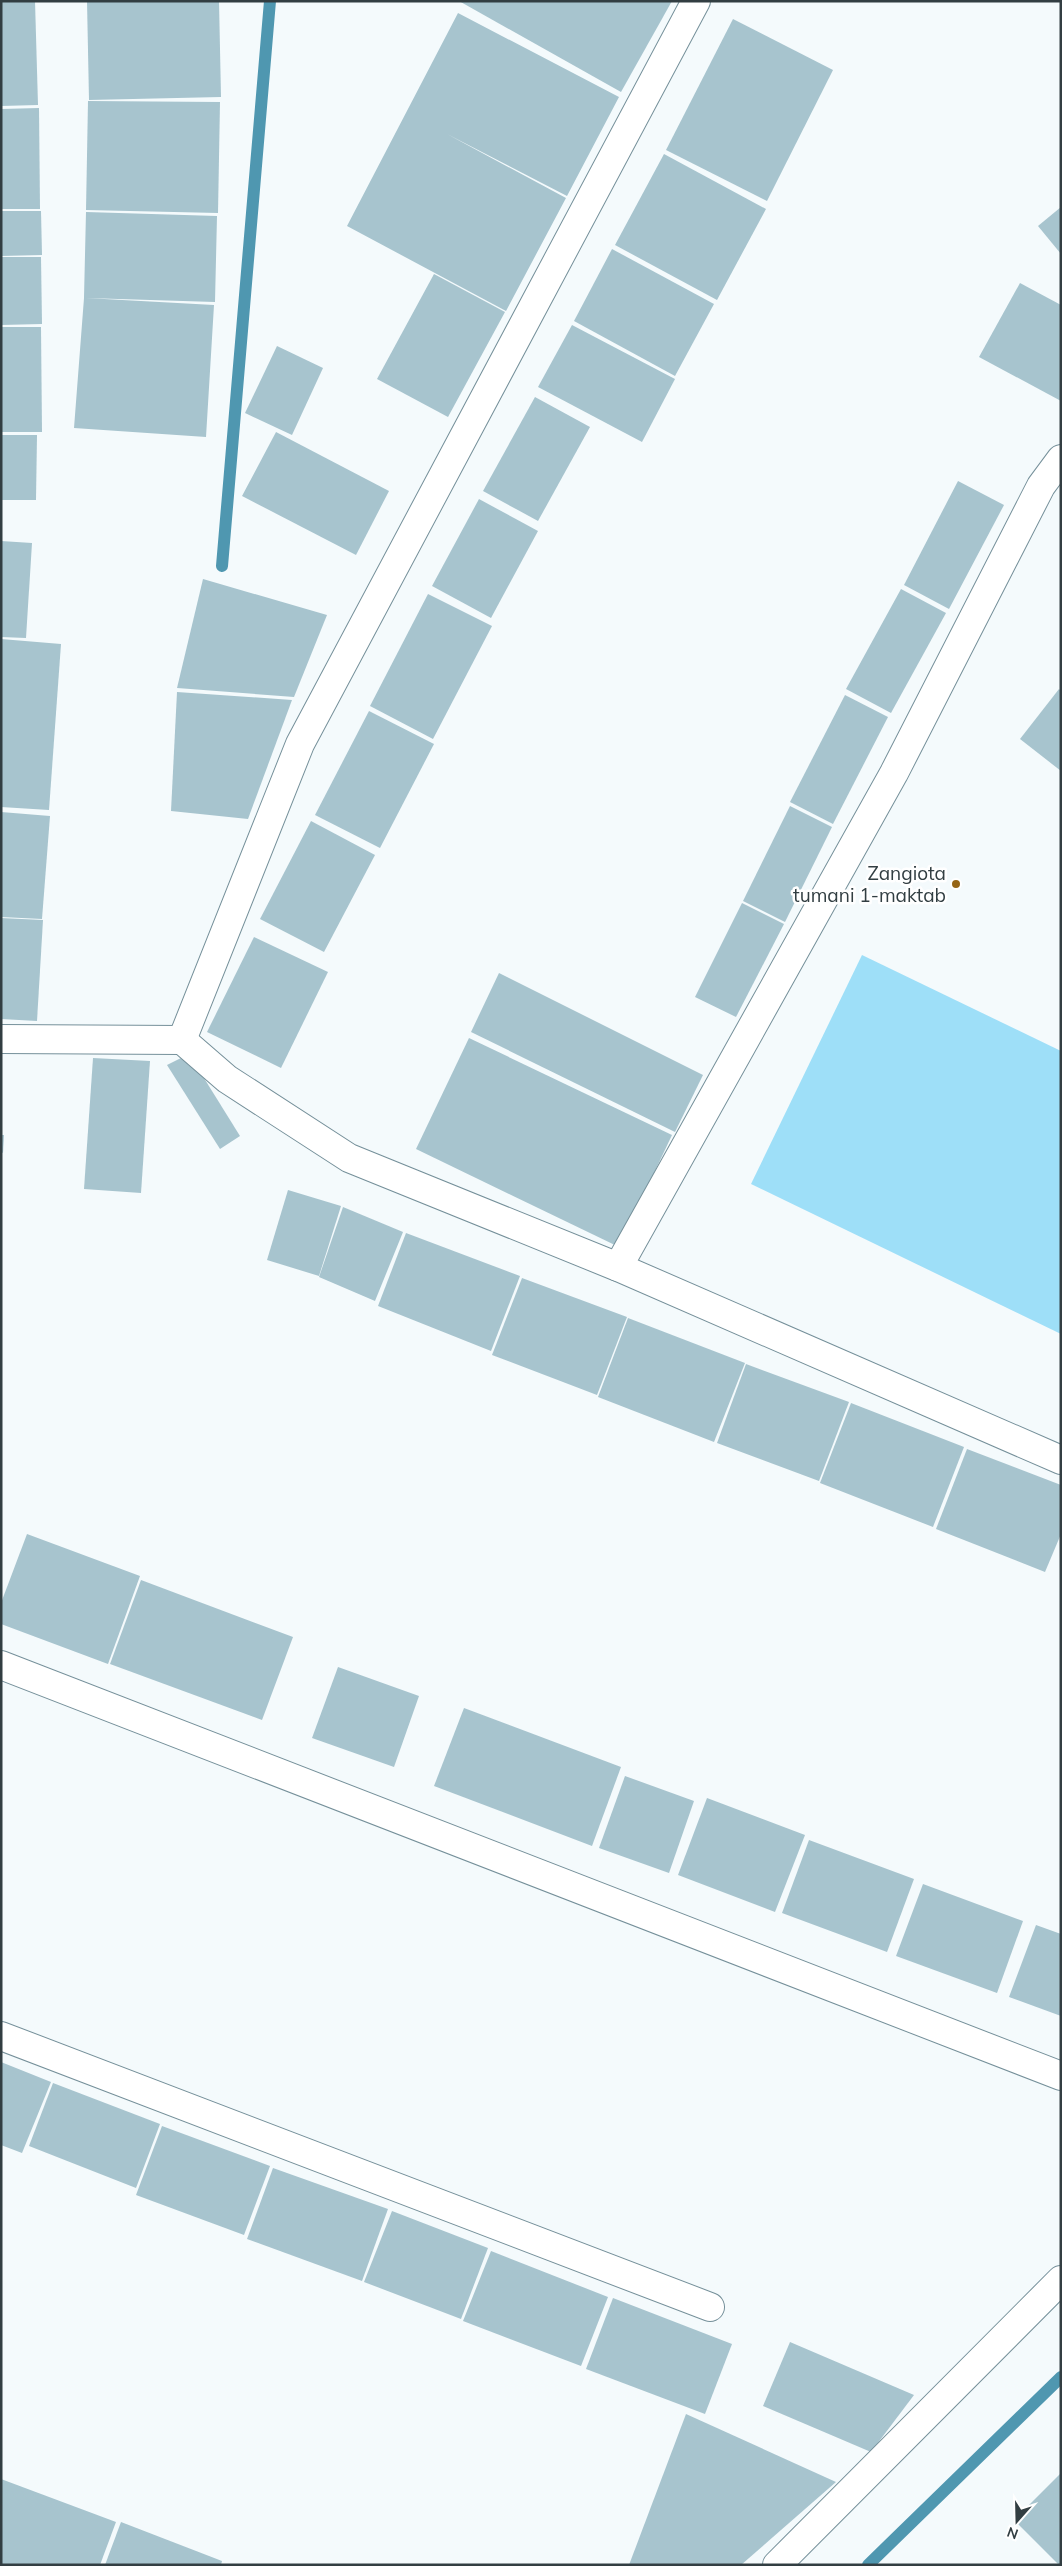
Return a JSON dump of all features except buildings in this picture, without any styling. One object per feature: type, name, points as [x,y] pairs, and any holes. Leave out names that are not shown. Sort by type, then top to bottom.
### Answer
[{"type":"street","points":[[182,1040],[300,744],[696,1]]},
{"type":"street","points":[[618,1267],[894,773],[1041,486],[1061,459]]},
{"type":"street","points":[[1,1039],[182,1040],[227,1079],[349,1158],[618,1267],[1061,1460]]},
{"type":"street","points":[[1,1665],[1061,2076]]},
{"type":"street","points":[[1,2036],[710,2307]]},
{"type":"street","points":[[777,2565],[1061,2280]]},
{"type":"shaded area","points":[[862,955],[1061,1051],[1061,1334],[751,1184]]},
{"type":"waterway","points":[[222,566],[270,1]]},
{"type":"waterway","points":[[868,2565],[1061,2377]]},
{"type":"place","name":"Zangiota tumani 1-maktab","points":[[956,884]]}]
